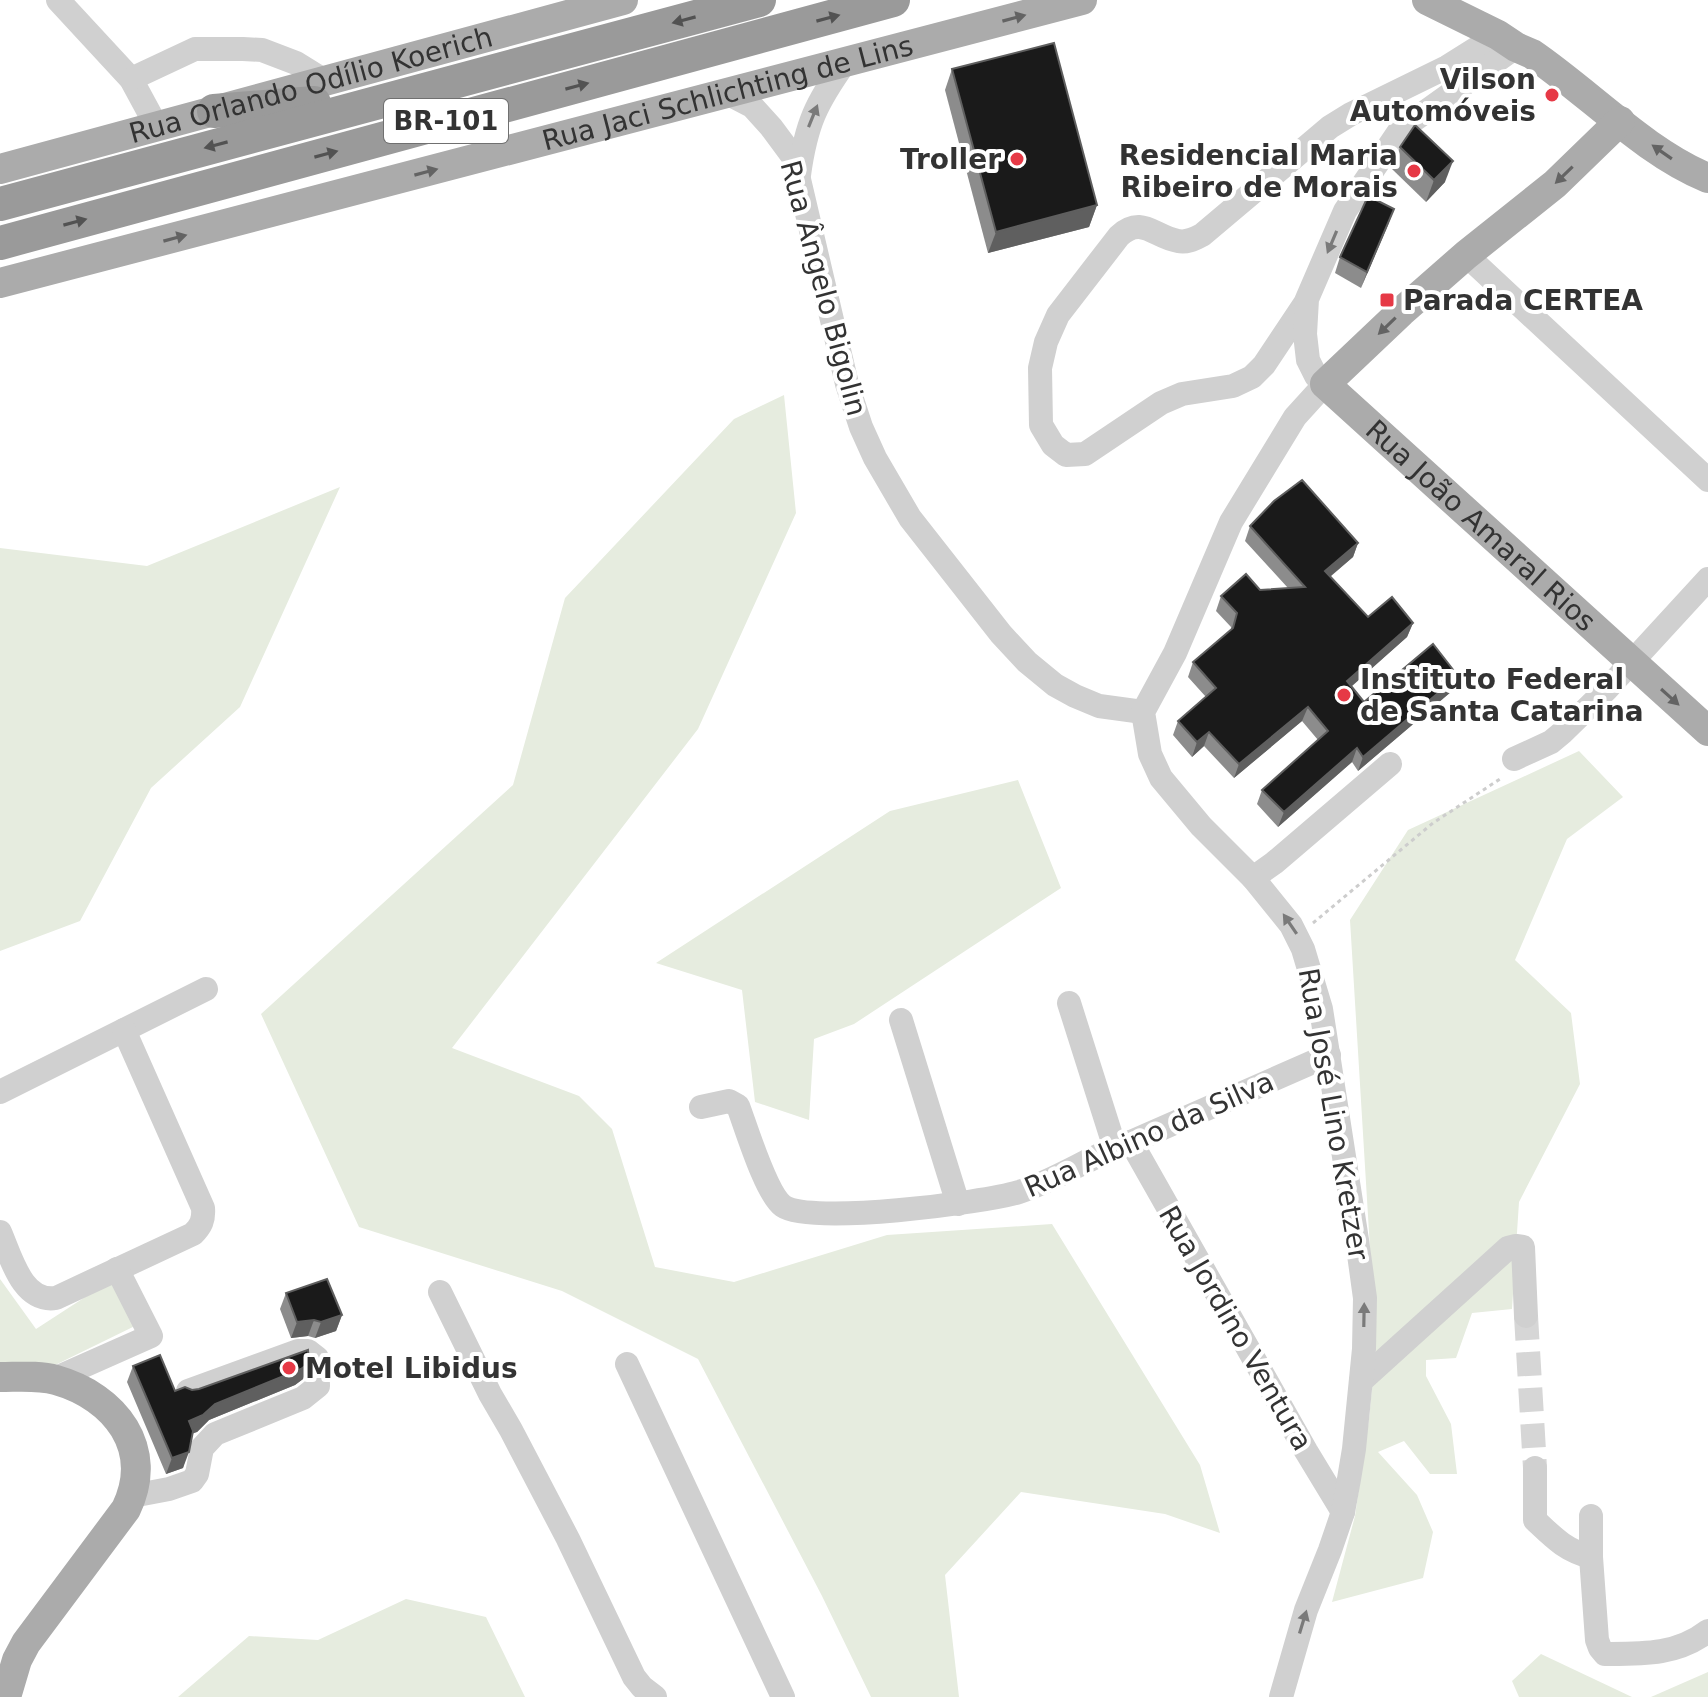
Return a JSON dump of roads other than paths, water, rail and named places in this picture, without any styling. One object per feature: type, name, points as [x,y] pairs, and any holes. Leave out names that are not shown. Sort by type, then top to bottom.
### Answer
[{"type":"highway","name":"BR-101","points":[[0,204],[759,0]]},
{"type":"highway","name":"BR-101","points":[[0,243],[893,0]]},
{"type":"highway","points":[[214,111],[402,95]]},
{"type":"main road","name":"Rua Orlando Odílio Koerich","points":[[0,169],[623,0]]},
{"type":"main road","name":"Rua Jaci Schlichting de Lins","points":[[0,283],[1082,0]]},
{"type":"main road","points":[[1427,0],[1532,54],[1668,157],[1708,178]]},
{"type":"main road","points":[[1448,0],[1496,35]]},
{"type":"main road","points":[[1325,384],[1401,312],[1546,191],[1620,121]]},
{"type":"main road","name":"Rua João Amaral Rios","points":[[1325,384],[1708,731]]},
{"type":"main road","points":[[0,1377],[54,1379],[100,1402],[121,1422],[133,1445],[137,1469],[126,1509],[30,1636],[17,1660],[6,1697]]},
{"type":"street","points":[[58,0],[131,79],[157,127]]},
{"type":"street","points":[[1496,35],[1400,130],[1345,211],[1307,299],[1264,365],[1252,377],[1233,386],[1182,394],[1161,403],[1085,454],[1066,455],[1053,445],[1041,425],[1040,368],[1046,342],[1058,315],[1127,228],[1138,225],[1177,241],[1189,242],[1202,235],[1330,127],[1447,67],[1496,35]]},
{"type":"street","points":[[131,79],[195,49],[243,49],[262,50],[296,63],[325,81]]},
{"type":"street","points":[[798,178],[805,137],[817,107],[846,61]]},
{"type":"street","name":"Rua Ângelo Bigolin","points":[[727,93],[752,106],[794,158],[847,384],[875,458],[910,518],[1001,634],[1027,662],[1055,685],[1075,696],[1099,706],[1143,712]]},
{"type":"street","points":[[1466,255],[1708,480]]},
{"type":"street","points":[[1143,712],[1175,653],[1231,522],[1295,417],[1325,384],[1316,376],[1308,360],[1305,334],[1307,299]]},
{"type":"street","points":[[1514,759],[1551,742],[1607,689],[1708,579]]},
{"type":"street","name":"Rua José Lino Kretzer","points":[[1143,712],[1150,754],[1161,778],[1201,826],[1253,878],[1298,936],[1309,965],[1329,1055],[1365,1298],[1361,1381],[1343,1512],[1306,1610],[1281,1697]]},
{"type":"street","points":[[1253,878],[1390,764]]},
{"type":"street","points":[[0,1092],[206,989]]},
{"type":"street","name":"Rua Jordino Ventura","points":[[1069,1003],[1123,1145],[1343,1512]]},
{"type":"street","points":[[901,1020],[958,1204]]},
{"type":"street","points":[[0,1232],[22,1281],[38,1297],[47,1299],[56,1298],[193,1234],[200,1227],[204,1218],[200,1201],[124,1030]]},
{"type":"street","name":"Rua Albino da Silva","points":[[701,1107],[729,1101],[738,1106],[763,1176],[780,1205],[794,1211],[813,1213],[910,1210],[996,1198],[1045,1183],[1099,1154],[1329,1055]]},
{"type":"street","points":[[1361,1381],[1508,1248],[1516,1246],[1523,1247],[1526,1316]]},
{"type":"street","points":[[54,1379],[151,1336],[117,1269]]},
{"type":"street","points":[[440,1292],[490,1394],[568,1539],[634,1677],[655,1697]]},
{"type":"street","points":[[132,1496],[192,1481],[197,1474],[202,1448],[215,1434],[303,1398],[318,1386],[317,1358],[308,1351],[298,1351],[188,1391]]},
{"type":"street","points":[[627,1364],[783,1697]]},
{"type":"street","points":[[1535,1468],[1535,1520],[1557,1542],[1573,1552],[1591,1557]]},
{"type":"street","points":[[1591,1516],[1597,1640],[1605,1654],[1653,1654],[1681,1646],[1708,1631]]},
{"type":"tunnel","points":[[1526,1316],[1535,1468]]},
{"type":"place","name":"Vilson Automóveis","points":[[1552,95]]},
{"type":"place","name":"Troller","points":[[1017,159]]},
{"type":"place","name":"Residencial Maria Ribeiro de Morais","points":[[1414,171]]},
{"type":"place","name":"Parada CERTEA","points":[[1387,300]]},
{"type":"place","name":"Instituto Federal de Santa Catarina","points":[[1344,695]]},
{"type":"place","name":"Motel Libidus","points":[[289,1368]]}]
